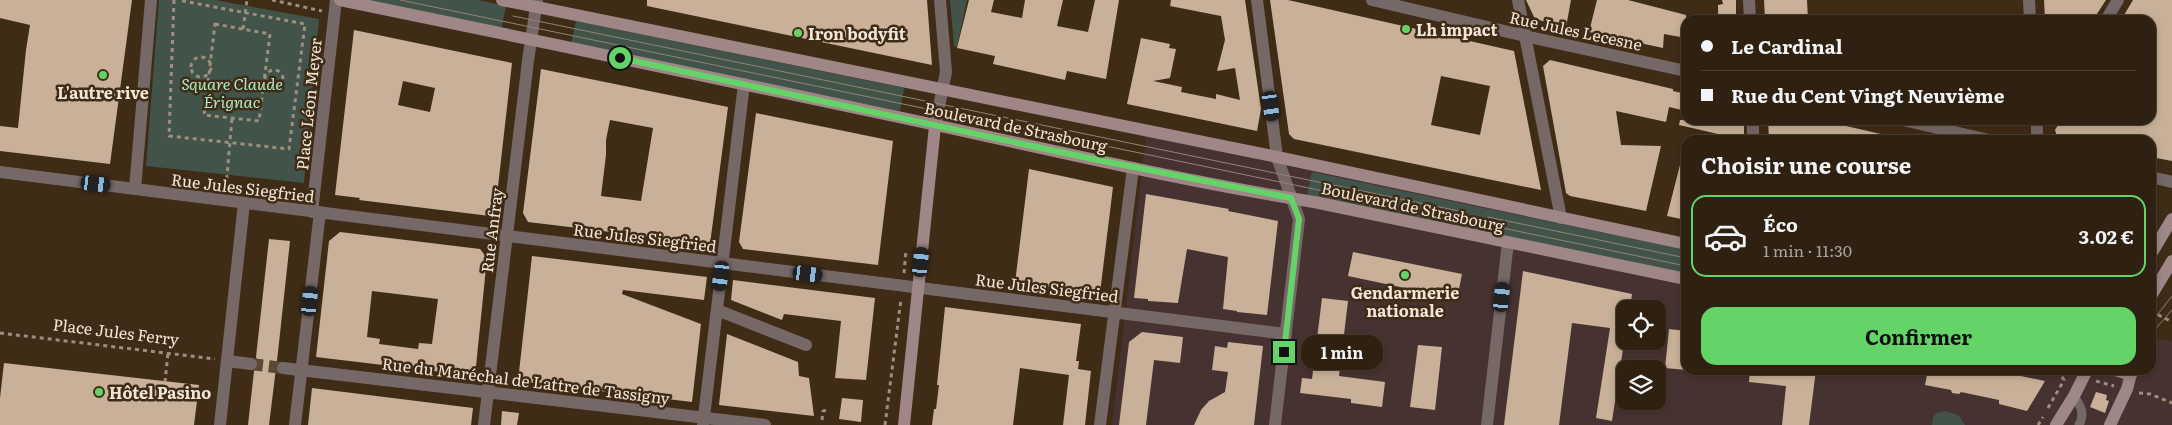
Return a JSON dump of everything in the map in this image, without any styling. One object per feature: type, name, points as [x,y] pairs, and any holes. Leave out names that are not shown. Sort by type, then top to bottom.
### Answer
[{"type":"street","points":[[135,190],[151,0]]},
{"type":"street","name":"Place Léon Meyer","points":[[295,425],[302,370],[336,0]]},
{"type":"street","name":"Boulevard de Strasbourg","points":[[340,0],[744,84],[1133,168],[1291,198],[1681,278]]},
{"type":"street","name":"Boulevard de Strasbourg","points":[[502,0],[537,4],[942,90],[1277,157],[1681,243]]},
{"type":"street","points":[[904,425],[935,126],[946,72],[940,0]]},
{"type":"street","points":[[1257,0],[1277,157],[1299,219],[1275,425]]},
{"type":"street","name":"Rue Jules Lecesne","points":[[1372,0],[1681,70]]},
{"type":"street","points":[[1518,0],[1561,218]]},
{"type":"street","points":[[1749,0],[1750,15]]},
{"type":"street","points":[[2029,0],[2030,15]]},
{"type":"street","points":[[2109,15],[2118,0]]},
{"type":"street","name":"Rue Anfray","points":[[484,425],[537,4]]},
{"type":"street","points":[[703,421],[744,84]]},
{"type":"street","points":[[1924,125],[1968,135]]},
{"type":"street","points":[[1100,425],[1133,168]]},
{"type":"street","name":"Rue Jules Siegfried","points":[[0,172],[1286,334]]},
{"type":"street","points":[[2156,178],[2172,182]]},
{"type":"street","points":[[220,425],[244,203]]},
{"type":"street","points":[[2156,246],[2172,219]]},
{"type":"street","points":[[1487,425],[1508,242]]},
{"type":"street","points":[[2156,288],[2172,261]]},
{"type":"street","points":[[717,310],[806,345]]},
{"type":"street","points":[[227,361],[250,364]]},
{"type":"street","name":"Rue du Maréchal de Lattre de Tassigny","points":[[283,368],[488,392],[703,421],[766,425]]},
{"type":"street","points":[[2056,425],[2084,375]]},
{"type":"street","points":[[2108,424],[2127,389],[2130,375]]},
{"type":"lane","points":[[2074,396],[2082,408],[2082,419],[2079,425]]},
{"type":"path","points":[[176,0],[245,12],[305,24],[289,150],[169,136],[176,0]]},
{"type":"path","points":[[243,29],[247,0]]},
{"type":"path","points":[[215,24],[270,34],[259,121],[204,115],[210,69],[215,24]]},
{"type":"path","points":[[202,58],[208,60],[210,69],[204,76],[198,76],[193,72],[191,66],[194,60],[202,58]]},
{"type":"path","points":[[276,70],[281,72],[284,81],[275,88],[266,84],[265,78],[270,71],[276,70]]},
{"type":"path","points":[[225,200],[232,118]]},
{"type":"path","points":[[2156,314],[2172,322]]},
{"type":"path","name":"Place Jules Ferry","points":[[0,333],[227,361]]},
{"type":"path","points":[[165,382],[168,353]]},
{"type":"path","points":[[2038,425],[2063,384],[2061,375]]},
{"type":"path","points":[[2094,381],[2116,386]]},
{"type":"path","points":[[2141,393],[2150,394],[2172,403]]},
{"type":"path","points":[[822,420],[823,411],[828,410]]},
{"type":"shaded area","points":[[1147,128],[1681,238],[1681,375],[2156,375],[2156,338],[2172,341],[2172,425],[1112,425]]},
{"type":"green space","name":"Square Claude Érignac","points":[[159,0],[215,0],[319,19],[304,183],[146,166]]},
{"type":"green space","points":[[360,0],[478,0],[506,6],[501,30]]},
{"type":"green space","points":[[950,0],[967,0],[957,47],[954,46]]},
{"type":"green space","points":[[576,21],[904,88],[900,111],[571,44]]},
{"type":"green space","points":[[1312,172],[1681,249],[1681,273],[1307,196]]},
{"type":"green space","points":[[1946,411],[1959,416],[1965,425],[1932,425],[1933,417],[1937,413]]},
{"type":"building","points":[[0,0],[132,0],[110,164],[0,151],[0,126],[18,128],[30,25],[0,18]]},
{"type":"building","points":[[647,0],[927,0],[932,65],[647,6]]},
{"type":"building","points":[[969,0],[994,0],[991,12],[1022,18],[1025,0],[1063,0],[1057,26],[1088,32],[1095,0],[1119,0],[1106,79],[1067,71],[1065,80],[993,64],[995,56],[957,48]]},
{"type":"building","points":[[1171,0],[1245,0],[1261,109],[1257,131],[1127,104],[1141,38],[1170,44],[1169,48],[1176,49],[1170,78],[1153,81],[1182,87],[1181,92],[1216,99],[1216,94],[1240,100],[1235,68],[1217,71],[1225,40],[1221,16],[1170,6]]},
{"type":"building","points":[[1270,0],[1288,0],[1514,51],[1541,190],[1294,139],[1289,134]],"holes":[[[1441,76],[1490,86],[1480,135],[1431,125]]]},
{"type":"building","points":[[1526,0],[1571,0],[1566,27],[1535,19]]},
{"type":"building","points":[[1597,0],[1628,0],[1686,15],[1681,15],[1681,37],[1664,34],[1663,48],[1589,32]]},
{"type":"building","points":[[1722,0],[1736,0],[1736,15],[1718,15],[1718,5],[1723,4]]},
{"type":"building","points":[[1764,0],[1807,0],[1808,15],[1765,15]]},
{"type":"building","points":[[2044,0],[2106,0],[2096,15],[2045,15]]},
{"type":"building","points":[[2133,0],[2172,0],[2172,161],[2156,158],[2156,135],[2057,135],[2055,130],[2058,125],[2156,125],[2156,15],[2124,15]]},
{"type":"building","points":[[354,30],[512,63],[495,213],[490,216],[359,200],[360,198],[335,195]],"holes":[[[403,81],[435,88],[430,112],[398,105]]]},
{"type":"building","points":[[1550,60],[1673,89],[1673,91],[1681,93],[1681,110],[1669,107],[1666,122],[1616,111],[1621,145],[1661,146],[1646,211],[1570,196],[1566,193],[1543,66]]},
{"type":"building","points":[[541,69],[728,107],[710,244],[528,222],[523,213]],"holes":[[[610,120],[653,128],[641,201],[601,196],[606,140]]]},
{"type":"building","points":[[756,113],[893,141],[878,265],[743,249],[739,242]]},
{"type":"building","points":[[1681,120],[1681,125],[1744,125],[1744,135],[1722,135],[1679,125]]},
{"type":"building","points":[[1768,125],[1842,125],[1885,135],[1769,135]]},
{"type":"building","points":[[1681,161],[1681,219],[1667,216]]},
{"type":"building","points":[[1029,169],[1113,187],[1100,293],[1015,283]]},
{"type":"building","points":[[1146,194],[1229,209],[1228,211],[1278,221],[1267,315],[1223,309],[1228,257],[1187,249],[1178,303],[1134,298]]},
{"type":"building","points":[[340,232],[480,249],[487,258],[475,376],[316,357],[329,241]],"holes":[[[372,291],[438,299],[432,344],[419,343],[418,349],[379,344],[380,339],[367,337]]]},
{"type":"building","points":[[269,239],[290,241],[278,352],[269,425],[248,425],[254,371],[259,365],[256,357]]},
{"type":"building","name":"Gendarmerie nationale","points":[[1353,252],[1462,274],[1457,299],[1348,276]]},
{"type":"building","points":[[532,256],[707,277],[704,300],[623,290],[622,294],[701,324],[692,402],[518,381]]},
{"type":"building","points":[[1523,271],[1632,294],[1631,300],[1616,300],[1616,350],[1623,350],[1621,360],[1616,360],[1616,395],[1612,421],[1596,418],[1610,328],[1572,323],[1559,425],[1504,425]]},
{"type":"building","points":[[733,280],[875,298],[866,380],[835,378],[841,321],[784,314],[782,320],[731,300]]},
{"type":"building","points":[[1322,298],[1348,301],[1339,376],[1385,382],[1382,407],[1351,403],[1351,399],[1300,393],[1302,378],[1312,379]]},
{"type":"building","points":[[945,307],[1081,324],[1076,361],[1079,361],[1078,369],[1091,371],[1085,425],[1063,425],[1069,375],[1020,368],[1013,425],[932,425],[939,385],[937,385]]},
{"type":"building","points":[[1669,329],[1681,330],[1681,370],[1666,368]]},
{"type":"building","points":[[1142,332],[1183,337],[1180,363],[1154,360],[1146,425],[1119,425],[1129,342]]},
{"type":"building","points":[[727,334],[798,362],[799,376],[809,378],[814,416],[719,405]]},
{"type":"building","points":[[1228,342],[1263,346],[1254,425],[1194,425],[1201,410],[1209,401],[1225,392],[1228,372],[1212,370],[1215,346],[1227,348]]},
{"type":"building","points":[[1418,345],[1442,347],[1435,410],[1410,407]]},
{"type":"building","name":"Hôtel Pasino","points":[[4,363],[199,385],[194,425],[0,425],[0,398]]},
{"type":"building","points":[[1750,375],[1815,375],[1809,425],[1782,425],[1786,386],[1749,382]]},
{"type":"building","points":[[1927,375],[2016,375],[2045,381],[2027,411],[1999,404],[1999,400],[1961,392],[1959,394],[1952,393],[1951,390],[1925,385]]},
{"type":"building","points":[[312,388],[473,408],[471,425],[308,425]]},
{"type":"building","points":[[2096,392],[2107,395],[2106,400],[2109,401],[2105,413],[2090,407]]},
{"type":"building","points":[[842,398],[863,400],[861,422],[839,419]]},
{"type":"building","points":[[502,411],[519,413],[517,425],[501,425]]},
{"type":"tunnel","points":[[251,364],[283,368]]},
{"type":"tram line","points":[[400,0],[1681,265]]},
{"type":"tram line","points":[[513,16],[1459,211]]},
{"type":"tram line","points":[[1488,217],[1681,257]]},
{"type":"tram line","points":[[2156,317],[2172,296]]},
{"type":"tram line","points":[[2156,328],[2172,310]]},
{"type":"place","name":"Lh impact","points":[[1406,29]]},
{"type":"place","name":"Iron bodyfit","points":[[798,33]]},
{"type":"place","name":"L'autre rive","points":[[103,75]]},
{"type":"place","name":"Gendarmerie nationale","points":[[1405,275]]},
{"type":"place","name":"Hôtel Pasino","points":[[99,392]]},
{"type":"route","points":[[620,58],[1093,159],[1291,198],[1299,219],[1284,352]]}]
